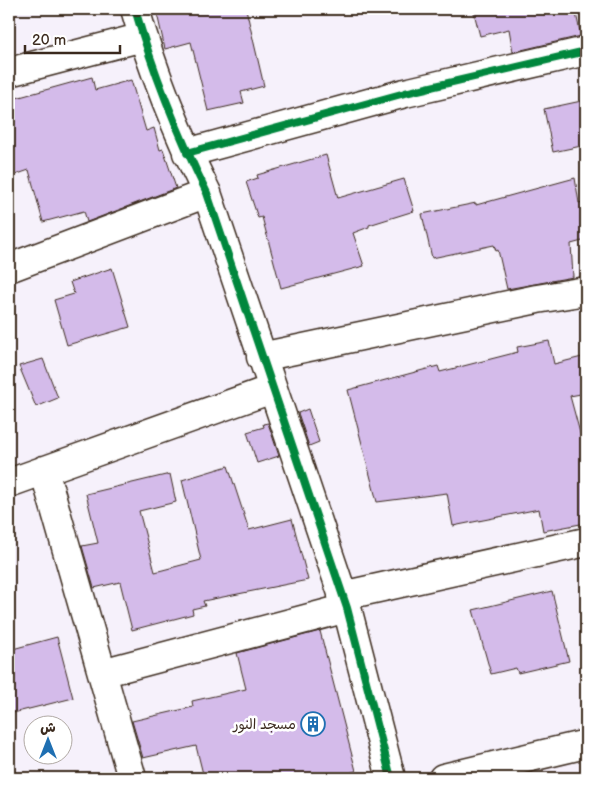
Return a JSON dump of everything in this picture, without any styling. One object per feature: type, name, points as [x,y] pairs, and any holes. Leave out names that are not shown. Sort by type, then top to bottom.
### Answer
[{"type":"street","points":[[135,9],[143,37],[187,154],[206,193],[344,602],[391,778]]},
{"type":"street","points":[[9,72],[143,37]]},
{"type":"street","points":[[187,154],[406,93],[586,51]]},
{"type":"street","points":[[9,268],[206,193]]},
{"type":"street","points":[[261,357],[537,299],[586,292]]},
{"type":"street","points":[[9,483],[272,389]]},
{"type":"street","points":[[44,470],[132,778]]},
{"type":"street","points":[[102,673],[344,602],[586,542]]},
{"type":"street","points":[[443,778],[472,775],[586,744]]},
{"type":"building","points":[[156,9],[246,9],[264,86],[241,92],[244,103],[208,111],[191,42],[165,49]]},
{"type":"building","points":[[473,9],[575,9],[581,36],[513,52],[509,29],[480,36]]},
{"type":"building","points":[[92,77],[95,90],[131,80],[146,131],[154,128],[160,150],[163,149],[176,188],[87,222],[84,211],[43,222],[29,170],[9,177],[9,100]]},
{"type":"building","points":[[586,100],[586,145],[553,152],[544,109]]},
{"type":"building","points":[[326,155],[338,198],[404,179],[414,211],[369,225],[369,227],[353,233],[364,266],[281,288],[262,217],[258,218],[246,182],[258,178],[257,175]]},
{"type":"building","points":[[575,178],[579,203],[586,201],[586,240],[571,244],[573,277],[507,289],[498,250],[496,251],[494,245],[432,258],[422,214],[476,203],[476,205]]},
{"type":"building","points":[[112,268],[130,327],[67,345],[54,300],[74,294],[70,282]]},
{"type":"building","points":[[549,341],[554,364],[586,356],[586,393],[570,396],[586,455],[586,523],[543,531],[539,509],[453,526],[447,493],[377,502],[348,390],[438,366],[440,372],[518,352],[517,347]]},
{"type":"building","points":[[43,359],[58,398],[36,407],[19,366]]},
{"type":"building","points":[[308,409],[319,442],[309,446],[298,413]]},
{"type":"building","points":[[268,423],[279,456],[257,463],[247,432],[264,427],[263,424]]},
{"type":"building","points":[[228,466],[249,530],[292,519],[308,580],[203,601],[205,606],[192,609],[193,614],[132,630],[120,582],[94,588],[82,546],[98,543],[86,494],[170,474],[176,502],[139,511],[155,572],[201,560],[182,480]]},
{"type":"building","points":[[552,591],[569,661],[518,673],[516,668],[491,674],[473,610]]},
{"type":"building","points":[[320,631],[356,771],[330,778],[204,778],[196,746],[143,758],[132,721],[193,707],[192,701],[246,689],[237,653]]},
{"type":"building","points":[[57,637],[73,698],[9,714],[9,650]]},
{"type":"cycle path","points":[[135,9],[167,102],[207,193],[347,608],[391,778]]},
{"type":"cycle path","points":[[187,153],[405,93],[586,51]]},
{"type":"place","name":"مسجد النور","points":[[313,724]]}]
